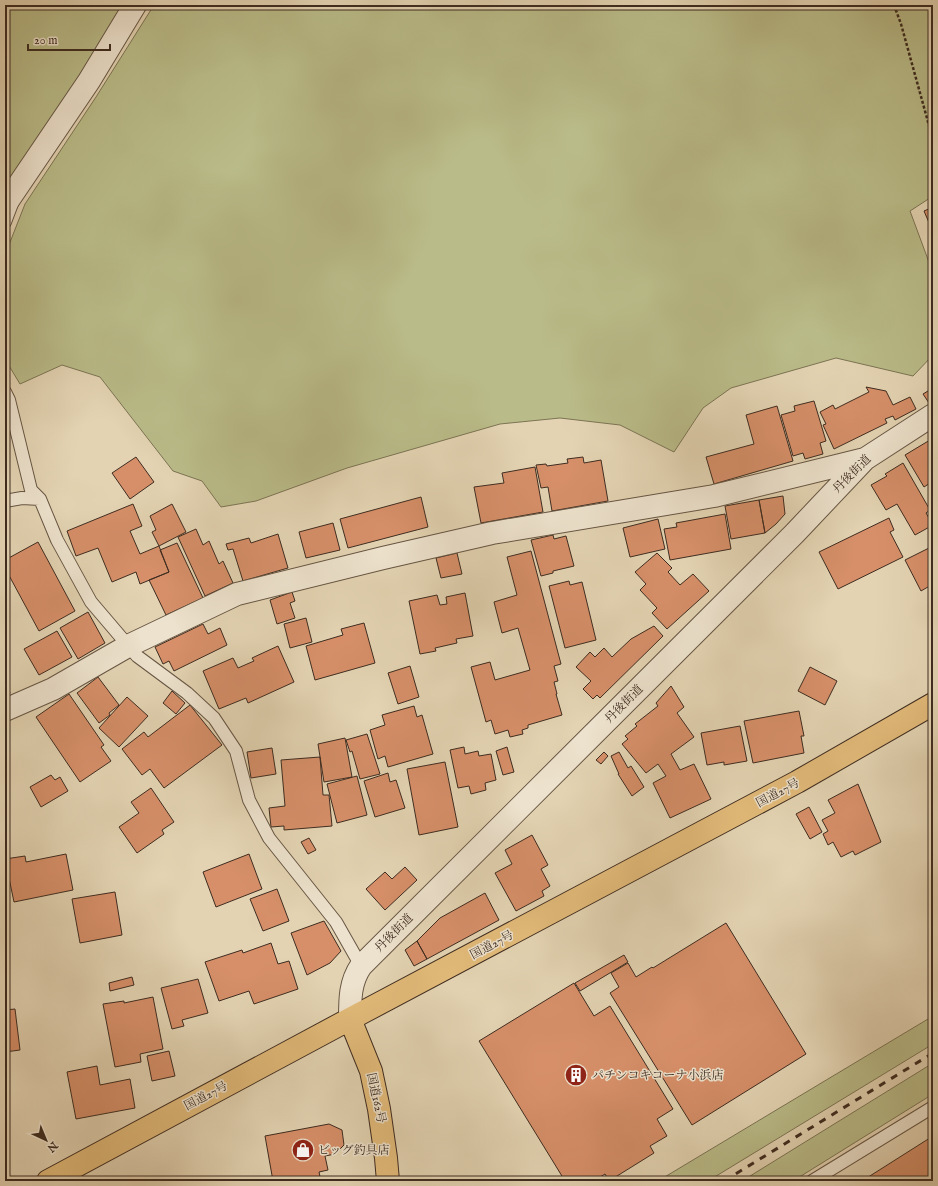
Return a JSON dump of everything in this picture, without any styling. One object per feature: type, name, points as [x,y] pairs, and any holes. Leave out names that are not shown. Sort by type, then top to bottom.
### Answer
[{"type":"highway","name":"国道27号","points":[[48,1181],[797,782],[933,704]]},
{"type":"highway","name":"国道162号","points":[[350,1019],[371,1071],[386,1158],[388,1181]]},
{"type":"street","points":[[5,205],[89,81],[135,5]]},
{"type":"street","name":"丹後街道","points":[[350,1019],[350,1004],[353,982],[361,966],[796,533],[865,459],[933,415]]},
{"type":"street","points":[[5,710],[53,690],[128,646],[237,594],[492,533],[714,496],[865,459]]},
{"type":"lane","points":[[5,222],[18,186]]},
{"type":"lane","points":[[5,392],[9,400],[31,490],[40,499],[57,540],[91,602],[137,656],[188,693],[214,718],[236,751],[249,800],[269,838],[336,922],[361,966]]},
{"type":"lane","points":[[5,501],[22,498],[40,499]]},
{"type":"lane","points":[[812,1181],[933,1107]]},
{"type":"path","points":[[894,5],[901,24],[933,140]]},
{"type":"green space","points":[[5,5],[123,5],[81,74],[5,187]]},
{"type":"green space","points":[[154,5],[933,5],[933,196],[910,211],[933,273],[933,355],[913,376],[836,358],[731,388],[703,408],[674,452],[620,425],[560,418],[500,424],[347,468],[256,501],[221,507],[202,481],[173,471],[100,377],[62,365],[20,384],[5,359],[5,255],[25,204],[96,97]]},
{"type":"green space","points":[[933,1016],[933,1044],[708,1181],[658,1181]]},
{"type":"green space","points":[[933,1063],[933,1094],[793,1181],[742,1181]]},
{"type":"building","points":[[933,207],[933,232],[924,211]]},
{"type":"building","points":[[866,387],[886,391],[893,405],[910,397],[916,409],[895,420],[893,416],[885,419],[887,423],[834,449],[823,425],[826,424],[820,412],[833,405],[835,409],[869,392]]},
{"type":"building","points":[[933,388],[933,400],[929,403],[923,394]]},
{"type":"building","points":[[814,401],[826,441],[820,443],[823,454],[805,459],[803,453],[793,456],[781,415],[795,411],[794,406]]},
{"type":"building","points":[[777,406],[793,461],[714,484],[706,457],[754,444],[746,415]]},
{"type":"building","points":[[933,436],[933,481],[924,487],[905,455],[930,440],[929,438]]},
{"type":"building","points":[[136,457],[154,482],[130,499],[112,473]]},
{"type":"building","points":[[583,457],[584,463],[601,460],[608,501],[552,511],[548,487],[541,488],[536,465],[546,464],[547,466],[568,463],[567,459]]},
{"type":"building","points":[[903,463],[930,510],[926,513],[933,525],[915,535],[897,504],[886,510],[871,485],[887,476],[885,474]]},
{"type":"building","points":[[535,467],[543,512],[481,523],[474,487],[504,483],[502,473]]},
{"type":"building","points":[[783,496],[785,514],[765,533],[759,500]]},
{"type":"building","points":[[421,497],[428,527],[348,548],[340,519]]},
{"type":"building","points":[[759,500],[765,533],[731,539],[725,506]]},
{"type":"building","points":[[133,504],[142,526],[130,531],[140,554],[159,546],[169,572],[140,584],[136,572],[112,582],[98,548],[76,556],[67,531]]},
{"type":"building","points":[[172,504],[186,532],[159,546],[152,532],[156,530],[150,516]]},
{"type":"building","points":[[725,514],[731,549],[670,560],[664,529],[677,527],[676,523]]},
{"type":"building","points":[[889,518],[894,530],[890,532],[903,557],[838,589],[819,552]]},
{"type":"building","points":[[658,519],[665,549],[630,557],[623,528]]},
{"type":"building","points":[[333,523],[340,550],[306,558],[299,532]]},
{"type":"building","points":[[196,529],[203,545],[209,541],[219,564],[223,561],[233,583],[205,596],[178,537]]},
{"type":"building","points":[[278,534],[288,568],[243,581],[233,549],[228,550],[226,544],[249,538],[251,543]]},
{"type":"building","points":[[553,535],[554,539],[566,536],[574,566],[553,571],[553,573],[541,576],[531,540]]},
{"type":"building","points":[[38,542],[75,611],[39,631],[5,568],[5,560]]},
{"type":"building","points":[[177,543],[203,598],[166,615],[149,580],[169,572],[160,550]]},
{"type":"building","points":[[933,546],[933,584],[921,591],[905,560]]},
{"type":"building","points":[[531,551],[561,664],[554,666],[558,681],[554,682],[562,715],[528,725],[528,728],[522,730],[523,734],[510,737],[508,730],[495,734],[491,720],[486,722],[471,667],[490,662],[495,680],[530,670],[518,628],[502,633],[494,602],[517,595],[507,557]]},
{"type":"building","points":[[457,553],[462,574],[441,578],[436,558]]},
{"type":"building","points":[[657,553],[672,568],[668,572],[680,585],[693,574],[709,591],[667,629],[652,613],[657,608],[640,590],[646,584],[635,572]]},
{"type":"building","points":[[569,581],[570,585],[582,582],[596,640],[565,648],[549,586]]},
{"type":"building","points":[[292,592],[295,601],[290,603],[295,618],[277,624],[270,600]]},
{"type":"building","points":[[465,593],[473,636],[456,639],[457,643],[435,648],[436,651],[420,654],[409,601],[437,595],[440,605],[447,604],[446,597]]},
{"type":"building","points":[[88,612],[105,643],[78,659],[60,628]]},
{"type":"building","points":[[306,618],[312,642],[290,648],[284,624]]},
{"type":"building","points":[[364,623],[375,663],[315,680],[306,646],[343,635],[341,629]]},
{"type":"building","points":[[203,624],[208,634],[220,628],[227,645],[174,671],[169,661],[163,664],[155,647]]},
{"type":"building","points":[[654,626],[663,636],[600,698],[597,695],[593,699],[583,689],[591,681],[576,667],[590,652],[595,657],[604,648],[612,657],[631,639]]},
{"type":"building","points":[[57,631],[72,657],[39,675],[24,649]]},
{"type":"building","points":[[278,646],[294,682],[248,703],[246,698],[219,709],[203,671],[233,658],[238,668],[254,661],[252,658]]},
{"type":"building","points":[[410,666],[419,697],[398,704],[388,673]]},
{"type":"building","points":[[810,667],[837,681],[825,705],[798,691]]},
{"type":"building","points":[[98,677],[119,705],[109,713],[110,715],[99,723],[77,693]]},
{"type":"building","points":[[5,683],[10,693],[5,695]]},
{"type":"building","points":[[671,686],[684,707],[677,713],[694,737],[671,754],[680,770],[694,764],[711,799],[670,818],[653,783],[666,776],[658,764],[646,773],[622,744],[628,739],[625,736],[637,726],[635,724],[658,706],[656,703]]},
{"type":"building","points":[[172,691],[185,703],[176,714],[163,703]]},
{"type":"building","points":[[69,694],[104,745],[101,747],[111,761],[80,782],[36,717]]},
{"type":"building","points":[[127,697],[148,716],[119,747],[99,728]]},
{"type":"building","points":[[190,705],[222,745],[164,788],[150,769],[142,775],[122,749],[144,732],[148,737]]},
{"type":"building","points":[[414,706],[417,717],[422,715],[433,754],[388,767],[385,756],[378,759],[370,730],[385,725],[382,715]]},
{"type":"building","points":[[799,711],[804,736],[801,736],[804,753],[753,763],[744,721]]},
{"type":"building","points":[[740,726],[747,761],[724,765],[724,762],[707,765],[701,733]]},
{"type":"building","points":[[367,734],[380,774],[360,779],[352,751],[350,752],[346,740]]},
{"type":"building","points":[[345,738],[352,777],[324,782],[318,744]]},
{"type":"building","points":[[464,747],[465,754],[478,751],[479,756],[491,754],[496,780],[485,783],[486,790],[471,794],[469,786],[458,788],[450,750]]},
{"type":"building","points":[[507,747],[514,772],[503,775],[496,751]]},
{"type":"building","points":[[272,748],[276,774],[251,778],[247,752]]},
{"type":"building","points":[[604,752],[608,756],[601,764],[596,760]]},
{"type":"building","points":[[619,752],[628,768],[631,766],[644,787],[632,796],[618,774],[611,756]]},
{"type":"building","points":[[320,757],[323,795],[329,795],[332,826],[284,830],[284,826],[271,827],[269,808],[285,806],[281,760]]},
{"type":"building","points":[[445,762],[458,827],[419,835],[407,769]]},
{"type":"building","points":[[388,773],[390,782],[396,780],[405,808],[375,817],[364,781]]},
{"type":"building","points":[[51,775],[55,780],[60,777],[68,791],[41,807],[30,787]]},
{"type":"building","points":[[357,776],[367,815],[337,823],[327,784]]},
{"type":"building","points":[[858,784],[881,842],[855,855],[853,851],[841,857],[833,842],[828,845],[823,834],[828,831],[822,820],[835,813],[828,800]]},
{"type":"building","points":[[151,788],[174,822],[162,830],[164,834],[137,853],[119,827],[139,813],[131,802]]},
{"type":"building","points":[[809,807],[822,832],[810,839],[796,814]]},
{"type":"building","points":[[532,835],[548,865],[541,869],[550,886],[542,891],[544,896],[516,911],[495,873],[512,864],[505,850]]},
{"type":"building","points":[[309,838],[316,850],[308,854],[301,842]]},
{"type":"building","points":[[66,854],[73,890],[14,902],[5,859],[25,856],[26,862]]},
{"type":"building","points":[[249,854],[262,889],[216,907],[203,872]]},
{"type":"building","points":[[405,867],[417,880],[385,910],[366,889],[385,872],[392,879]]},
{"type":"building","points":[[277,889],[289,921],[263,931],[250,899]]},
{"type":"building","points":[[115,892],[122,935],[80,943],[72,899]]},
{"type":"building","points":[[485,893],[499,920],[427,959],[417,941],[440,918]]},
{"type":"building","points":[[324,921],[341,951],[330,963],[307,975],[291,933]]},
{"type":"building","points":[[726,923],[806,1054],[692,1125],[610,993],[619,987],[611,973],[628,963],[636,977]]},
{"type":"building","points":[[417,941],[427,959],[414,966],[405,950]]},
{"type":"building","points":[[271,943],[278,964],[289,961],[298,989],[254,1004],[249,991],[219,1001],[205,962],[242,950],[243,953]]},
{"type":"building","points":[[624,955],[628,962],[580,991],[575,983]]},
{"type":"building","points":[[132,977],[134,985],[110,991],[109,983]]},
{"type":"building","points":[[198,979],[208,1013],[182,1020],[184,1026],[172,1029],[161,988]]},
{"type":"building","name":"パチンコキコーナ小浜店","points":[[574,983],[594,1016],[610,1006],[673,1109],[657,1119],[667,1136],[650,1146],[654,1153],[609,1181],[605,1174],[593,1181],[565,1181],[479,1041]]},
{"type":"building","points":[[153,997],[163,1049],[140,1054],[141,1062],[115,1067],[103,1004],[124,1001],[124,1003]]},
{"type":"building","points":[[15,1009],[20,1050],[5,1052],[5,1010]]},
{"type":"building","points":[[169,1051],[175,1076],[152,1081],[147,1056]]},
{"type":"building","points":[[97,1066],[100,1085],[130,1079],[135,1108],[76,1119],[67,1072]]},
{"type":"building","name":"ビッグ釣具店","points":[[329,1124],[342,1130],[344,1145],[335,1154],[325,1156],[328,1170],[319,1172],[321,1181],[273,1181],[265,1136]]},
{"type":"building","points":[[933,1136],[933,1181],[862,1181]]},
{"type":"railway","points":[[724,1181],[933,1053]]},
{"type":"place","name":"パチンコキコーナ小浜店","points":[[576,1075]]},
{"type":"place","name":"ビッグ釣具店","points":[[303,1150]]}]
